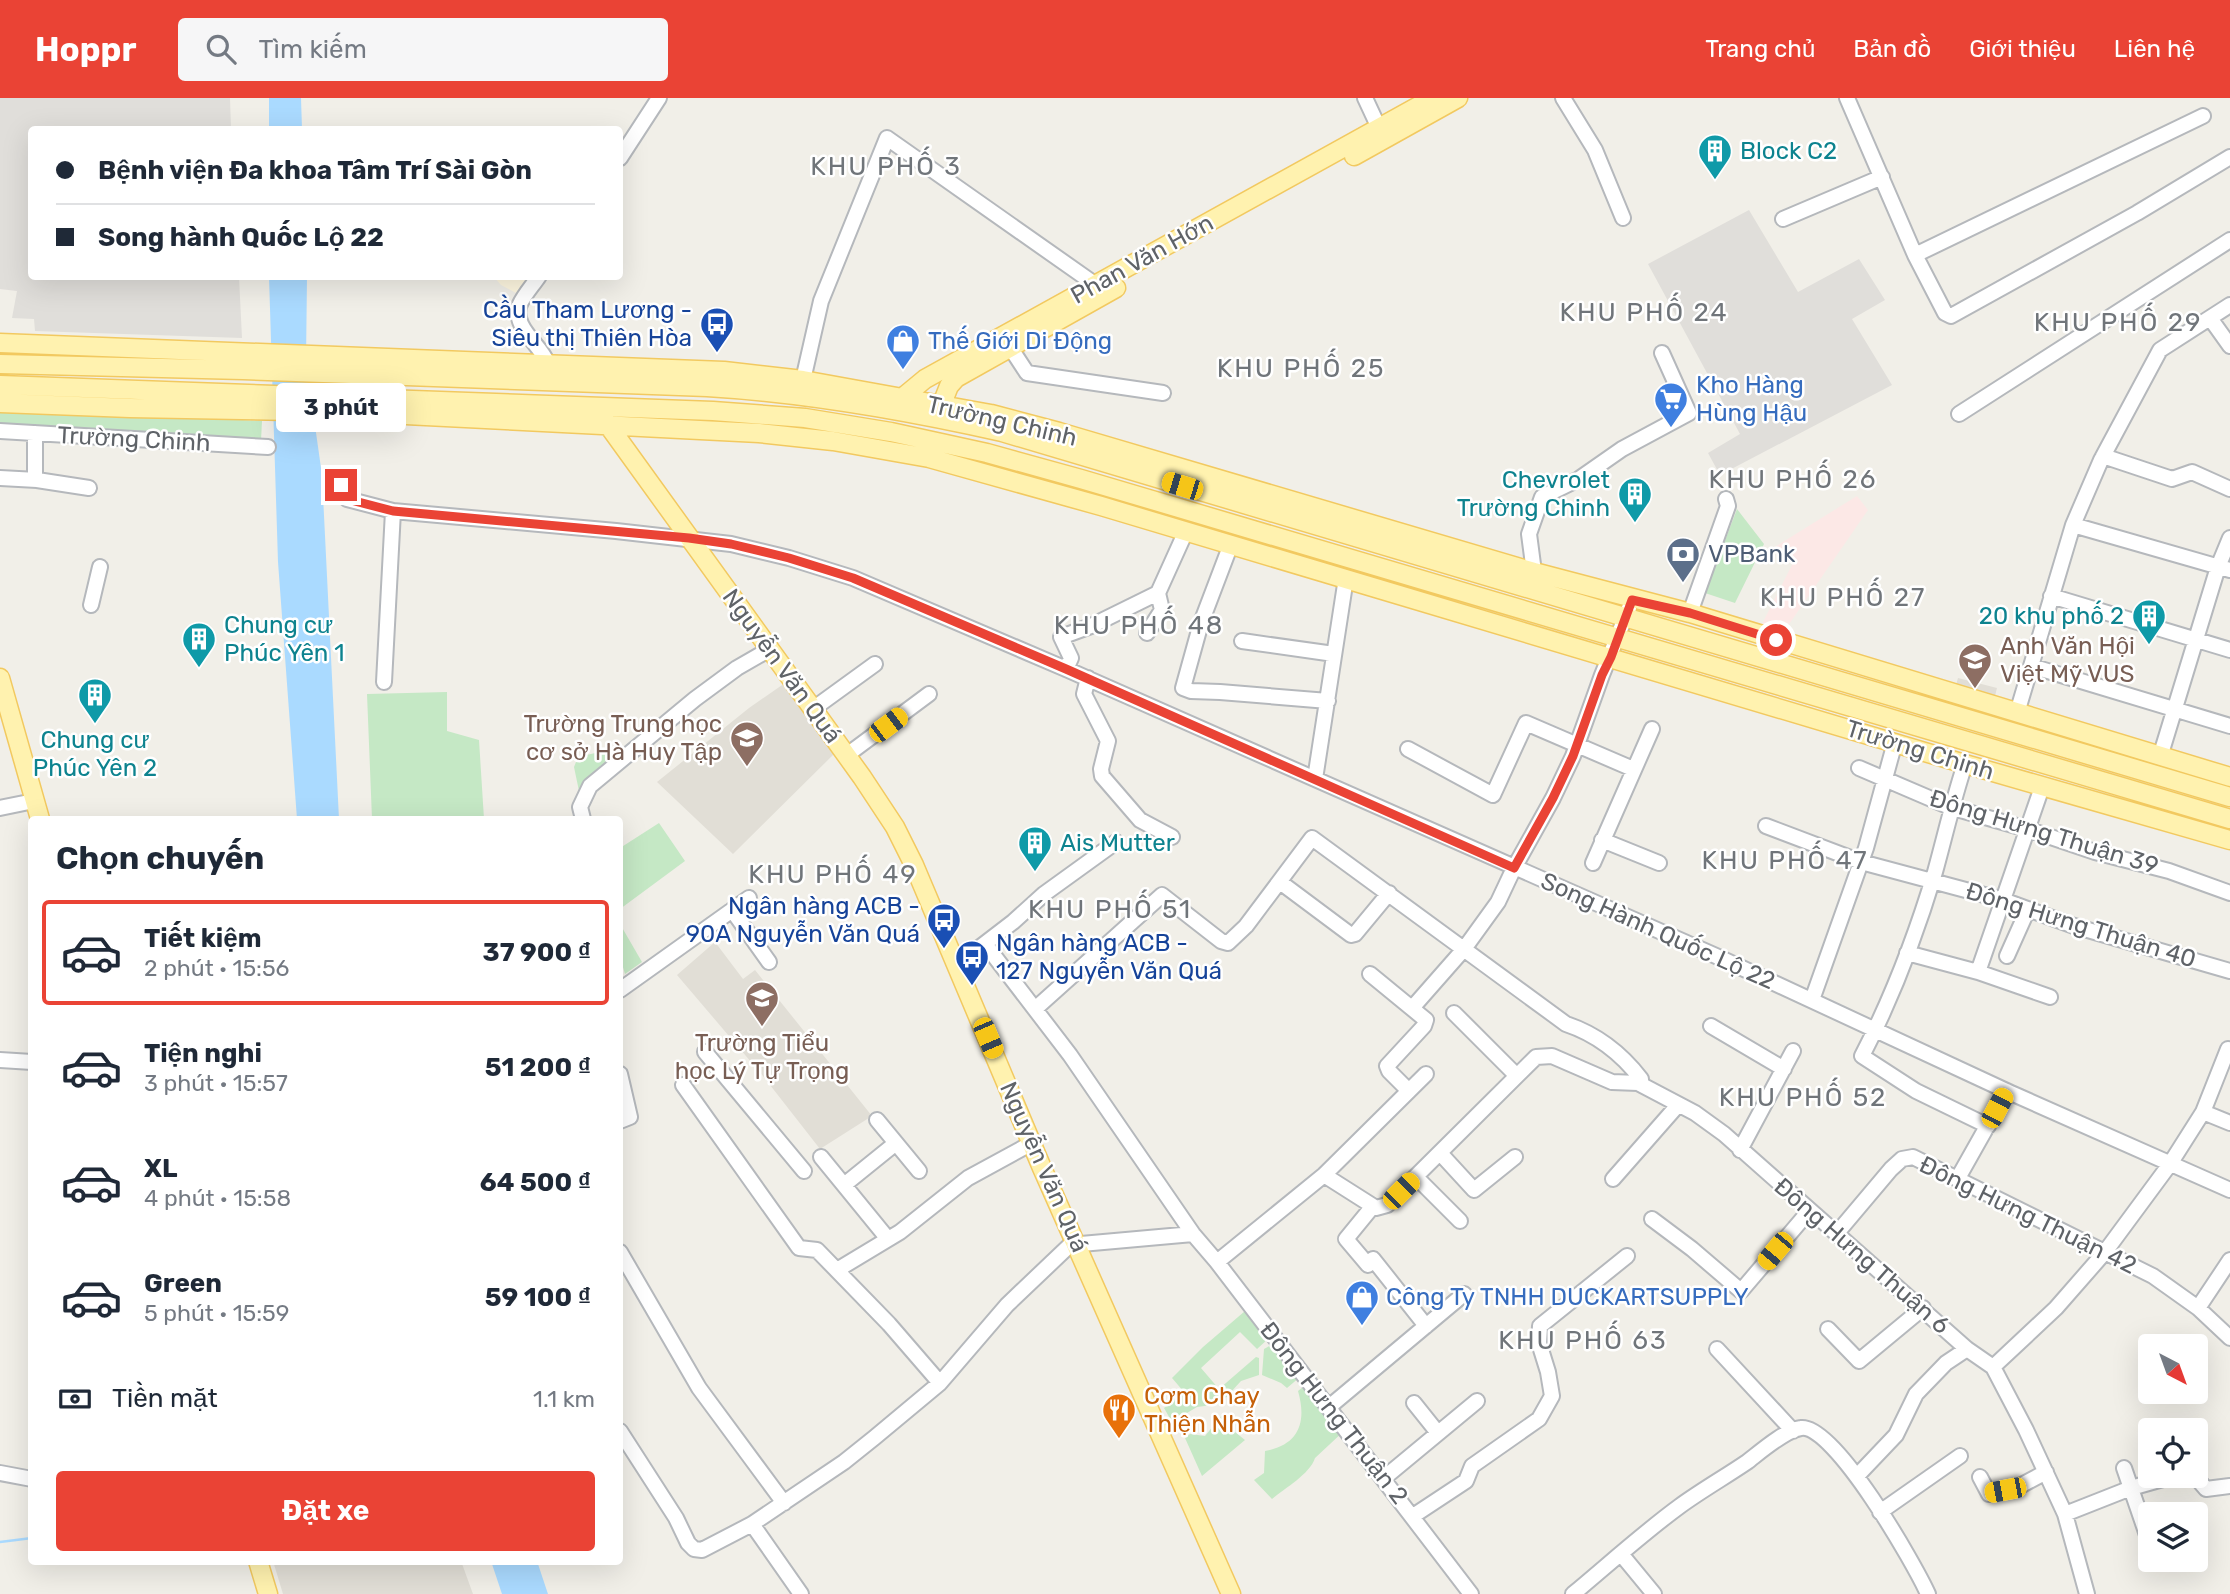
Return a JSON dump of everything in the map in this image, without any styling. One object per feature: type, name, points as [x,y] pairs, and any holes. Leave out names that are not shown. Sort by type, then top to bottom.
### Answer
[{"type":"main road","name":"Phan Văn Hớn","points":[[929,458],[939,411],[949,386],[956,378],[1433,98]]},
{"type":"main road","name":"Phan Văn Hớn","points":[[899,404],[925,379],[1096,285],[1175,248],[1458,98]]},
{"type":"main road","points":[[0,342],[133,358]]},
{"type":"main road","name":"Trường Chinh","points":[[242,361],[352,357],[724,370],[939,411],[991,414],[1632,600],[1690,613],[2230,777]]},
{"type":"main road","points":[[0,364],[133,358],[242,361]]},
{"type":"main road","name":"Trường Chinh","points":[[242,361],[350,375],[706,387],[802,387]]},
{"type":"main road","name":"Trường Chinh","points":[[1,390],[131,390],[241,402]]},
{"type":"main road","name":"Trường Chinh","points":[[1,390],[130,408],[241,402]]},
{"type":"main road","points":[[130,408],[131,390]]},
{"type":"main road","points":[[241,402],[347,404]]},
{"type":"main road","name":"Trường Chinh","points":[[347,404],[713,411],[805,418],[932,440],[1081,479],[2230,820]]},
{"type":"main road","name":"Trường Chinh","points":[[347,404],[608,425],[759,433],[929,458],[1231,544],[2042,787],[2230,840]]},
{"type":"main road","points":[[888,450],[899,404]]},
{"type":"main road","name":"Nguyễn Văn Quá","points":[[595,407],[895,827],[914,865],[1032,1143],[1231,1594]]},
{"type":"main road","name":"Trường Chinh","points":[[939,411],[2230,797]]},
{"type":"main road","points":[[634,460],[638,442],[651,426]]},
{"type":"main road","points":[[0,678],[6,720],[39,816]]},
{"type":"main road","points":[[259,1565],[268,1594]]},
{"type":"street","points":[[623,153],[659,98]]},
{"type":"street","points":[[1365,98],[1379,128]]},
{"type":"street","points":[[1563,98],[1595,150],[1623,218]]},
{"type":"street","points":[[1847,98],[1915,255],[1945,313],[1951,316],[2137,213],[2230,157]]},
{"type":"street","points":[[1915,255],[2203,116]]},
{"type":"street","points":[[802,387],[821,301],[887,138],[1096,285]]},
{"type":"street","points":[[1783,219],[1882,177]]},
{"type":"street","points":[[1959,414],[2230,240]]},
{"type":"street","points":[[536,280],[519,306],[519,318],[523,328],[544,352],[547,362]]},
{"type":"street","points":[[2017,713],[2073,526],[2103,456],[2160,350],[2230,305]]},
{"type":"street","points":[[2210,318],[2230,346]]},
{"type":"street","points":[[1010,347],[1027,373],[1163,393]]},
{"type":"street","points":[[1534,572],[1529,534],[1542,497],[1579,479],[1622,449],[1689,413],[1662,353]]},
{"type":"street","name":"Trường Chinh","points":[[0,431],[268,447]]},
{"type":"street","points":[[35,433],[37,480]]},
{"type":"street","points":[[2103,456],[2172,479],[2192,472],[2230,489]]},
{"type":"street","points":[[0,478],[37,480],[89,488]]},
{"type":"street","points":[[341,485],[342,494],[347,499],[393,511],[689,538]]},
{"type":"street","points":[[1690,613],[1728,506],[1726,499]]},
{"type":"street","points":[[384,682],[393,511]]},
{"type":"street","points":[[2073,526],[2224,568]]},
{"type":"street","points":[[1147,633],[1161,610],[1158,593],[1186,531]]},
{"type":"street","name":"Song Hành Quốc Lộ 22","points":[[689,538],[731,544],[789,558],[853,578],[1088,678],[1812,1000],[2007,1091],[2230,1190]]},
{"type":"street","points":[[2160,757],[2195,639],[2224,568],[2230,538]]},
{"type":"street","points":[[1231,544],[1202,623],[1183,688],[1191,691],[1328,701]]},
{"type":"street","points":[[90,605],[100,567]]},
{"type":"street","points":[[1315,779],[1346,578]]},
{"type":"street","points":[[1066,669],[1071,658],[1061,637],[1091,626],[1158,593]]},
{"type":"street","points":[[2051,596],[2230,650]]},
{"type":"street","points":[[1413,1007],[1464,949],[1498,902],[1553,798],[1577,744],[1632,600]]},
{"type":"street","points":[[1242,641],[1334,654]]},
{"type":"street","points":[[582,816],[580,807],[590,786],[695,699],[737,668],[770,649]]},
{"type":"street","points":[[813,709],[875,664]]},
{"type":"street","points":[[2031,666],[2230,726]]},
{"type":"street","points":[[1088,678],[1084,694],[1108,741],[1101,769],[1102,776],[1140,820],[1172,837]]},
{"type":"street","points":[[846,755],[929,694]]},
{"type":"street","points":[[1408,749],[1493,795],[1526,723],[1633,769]]},
{"type":"street","points":[[1592,863],[1652,729]]},
{"type":"street","points":[[1812,1000],[1861,862],[1895,741]]},
{"type":"street","points":[[1965,764],[1907,953],[1862,1056],[1916,1091],[1988,1126]]},
{"type":"street","name":"Đông Hưng Thuận 39","points":[[1859,768],[1950,807],[2095,852],[2169,871],[2230,893]]},
{"type":"street","points":[[1978,972],[2042,787]]},
{"type":"street","points":[[0,808],[34,801]]},
{"type":"street","name":"Đông Hưng Thuận 40","points":[[1766,826],[1861,862],[2003,900],[2074,926],[2230,971]]},
{"type":"street","points":[[1035,1009],[1162,895],[1221,941],[1228,943],[1246,926],[1312,838],[1566,1024],[1590,1032],[1620,1056],[1641,1079]]},
{"type":"street","points":[[1602,840],[1659,863]]},
{"type":"street","points":[[957,965],[1044,894],[1116,842]]},
{"type":"street","points":[[1280,882],[1351,935],[1355,934],[1389,893]]},
{"type":"street","points":[[623,988],[749,898]]},
{"type":"street","points":[[2007,956],[2028,909]]},
{"type":"street","points":[[732,910],[769,961]]},
{"type":"street","name":"Đông Hưng Thuận 2","points":[[985,944],[1070,1055],[1193,1234],[1471,1594]]},
{"type":"street","points":[[1907,953],[1978,972],[2050,996]]},
{"type":"street","points":[[1370,974],[1425,1018],[1426,1023],[1389,1063],[1387,1069],[1409,1091]]},
{"type":"street","points":[[1454,1013],[1517,1075]]},
{"type":"street","points":[[1711,1026],[1784,1069]]},
{"type":"street","points":[[1993,1367],[2055,1309],[2105,1252],[2170,1164],[2203,1112],[2228,1049]]},
{"type":"street","points":[[1740,1150],[1793,1051]]},
{"type":"street","points":[[705,1052],[804,1171]]},
{"type":"street","name":"Đông Hưng Thuận 6","points":[[1373,1206],[1376,1208],[1387,1205],[1536,1057],[1552,1056],[1612,1082],[1638,1083],[1724,1134],[1967,1349],[1993,1367],[2065,1514],[2087,1594]]},
{"type":"street","points":[[0,1060],[28,1062]]},
{"type":"street","points":[[1217,1262],[1324,1175],[1426,1074]]},
{"type":"street","points":[[683,1085],[799,1248],[817,1250],[889,1324],[940,1383]]},
{"type":"street","points":[[623,1087],[630,1117],[623,1120]]},
{"type":"street","points":[[1958,1178],[2007,1091]]},
{"type":"street","points":[[1613,1179],[1678,1105]]},
{"type":"street","points":[[2203,1112],[2230,1124]]},
{"type":"street","points":[[877,1120],[919,1171]]},
{"type":"street","points":[[844,1185],[896,1143]]},
{"type":"street","points":[[837,1270],[901,1232],[968,1178],[1032,1143]]},
{"type":"street","points":[[1440,1153],[1474,1190],[1515,1157]]},
{"type":"street","points":[[821,1157],[888,1239]]},
{"type":"street","name":"Đông Hưng Thuận 42","points":[[1837,1233],[1891,1169],[1902,1159],[1913,1157],[2153,1276],[2198,1307],[2230,1338]]},
{"type":"street","points":[[1324,1175],[1373,1206],[1346,1239],[1426,1326]]},
{"type":"street","points":[[1416,1177],[1460,1221]]},
{"type":"street","points":[[1652,1219],[1692,1249],[1741,1292],[1810,1210]]},
{"type":"street","points":[[623,1435],[676,1518],[688,1543],[694,1549],[702,1550],[752,1524],[844,1462],[940,1383],[1007,1305],[1070,1245],[1193,1234]]},
{"type":"street","points":[[1413,1516],[1466,1481],[1472,1466],[1539,1419],[1552,1396],[1539,1343],[1540,1326],[1628,1256]]},
{"type":"street","points":[[623,1257],[699,1388],[784,1503]]},
{"type":"street","points":[[2198,1307],[2230,1260]]},
{"type":"street","points":[[1329,1407],[1464,1294]]},
{"type":"street","points":[[1828,1329],[1859,1361],[1923,1308]]},
{"type":"street","points":[[1717,1349],[1797,1429]]},
{"type":"street","points":[[1857,1476],[1896,1436],[1916,1394],[1946,1363],[1967,1349]]},
{"type":"street","points":[[1384,1478],[1477,1401]]},
{"type":"street","points":[[1414,1403],[1438,1433]]},
{"type":"street","points":[[1573,1594],[1700,1491],[1797,1429],[1812,1430],[1857,1476],[1913,1562],[1928,1594]]},
{"type":"street","points":[[1880,1513],[1961,1456]]},
{"type":"street","points":[[2123,1468],[2138,1509]]},
{"type":"street","points":[[1979,1477],[1989,1494],[2018,1487],[2046,1472]]},
{"type":"street","points":[[0,1473],[28,1478]]},
{"type":"street","points":[[2065,1514],[2138,1486]]},
{"type":"street","points":[[2205,1488],[2230,1486]]},
{"type":"street","points":[[752,1524],[801,1594]]},
{"type":"street","points":[[1621,1554],[1654,1594]]},
{"type":"shaded area","points":[[0,98],[230,98],[231,126],[28,126],[28,280],[239,280],[242,338],[35,331],[34,319],[12,318],[17,291],[0,289]]},
{"type":"shaded area","points":[[1749,210],[1798,292],[1859,259],[1885,300],[1852,319],[1892,385],[1720,475],[1708,453],[1740,434],[1648,264]]},
{"type":"shaded area","points":[[497,280],[534,280],[522,296]]},
{"type":"shaded area","points":[[1857,496],[1868,510],[1783,633],[1760,628],[1794,561],[1773,548]]},
{"type":"shaded area","name":"Anh Văn Hội Việt Mỹ VUS","points":[[1958,678],[1997,688],[1994,700],[1954,692]]},
{"type":"shaded area","name":"Trường Trung học cơ sở Hà Huy Tập","points":[[785,683],[834,754],[733,854],[657,782],[749,708]]},
{"type":"shaded area","name":"Trường Tiểu học Lý Tự Trọng","points":[[715,942],[743,979],[755,970],[872,1116],[820,1149],[763,1076],[677,975]]},
{"type":"shaded area","points":[[274,1565],[462,1565],[473,1594],[283,1594]]},
{"type":"green space","points":[[0,407],[262,421],[261,441],[0,425]]},
{"type":"green space","points":[[1737,509],[1764,544],[1735,603],[1705,593]]},
{"type":"green space","points":[[447,692],[447,731],[479,740],[484,816],[372,816],[367,694]]},
{"type":"green space","points":[[608,750],[613,756],[594,772],[579,791],[574,767],[578,757]]},
{"type":"green space","points":[[659,823],[685,861],[623,907],[623,846]]},
{"type":"green space","points":[[623,929],[642,962],[625,974],[623,967]]},
{"type":"green space","points":[[1245,1311],[1268,1339],[1257,1349],[1240,1332],[1201,1368],[1219,1389],[1256,1357],[1259,1358],[1259,1375],[1241,1381],[1220,1404],[1197,1407],[1172,1422],[1164,1408],[1184,1392],[1172,1378]]},
{"type":"green space","points":[[1273,1344],[1300,1377],[1287,1388],[1262,1375],[1264,1349]]},
{"type":"green space","points":[[1308,1383],[1344,1431],[1315,1458],[1303,1475],[1272,1499],[1254,1480],[1264,1473],[1265,1451],[1286,1443],[1298,1430],[1301,1402],[1298,1391]]},
{"type":"green space","points":[[1223,1414],[1227,1414],[1230,1428],[1245,1440],[1202,1476],[1185,1438],[1190,1434],[1205,1436]]},
{"type":"water","points":[[269,98],[301,98],[302,126],[269,126]]},
{"type":"water","points":[[269,280],[307,280],[306,362],[322,475],[339,816],[297,816],[278,562]]},
{"type":"water","points":[[492,1565],[538,1565],[548,1594],[502,1594]]},
{"type":"waterway","points":[[0,1542],[28,1538]]},
{"type":"place","name":"Block C2","points":[[1715,181]]},
{"type":"place","name":"Cầu Tham Lương - Siêu thị Thiên Hòa","points":[[717,354]]},
{"type":"place","name":"Thế Giới Di Động","points":[[903,371]]},
{"type":"place","name":"Kho Hàng Hùng Hậu","points":[[1671,429]]},
{"type":"place","name":"Chevrolet Trường Chinh","points":[[1635,524]]},
{"type":"place","name":"VPBank","points":[[1683,584]]},
{"type":"place","name":"20 khu phố 2","points":[[2149,646]]},
{"type":"place","name":"Chung cư Phúc Yên 1","points":[[199,669]]},
{"type":"place","name":"Anh Văn Hội Việt Mỹ VUS","points":[[1975,690]]},
{"type":"place","name":"Chung cư Phúc Yên 2","points":[[95,725]]},
{"type":"place","name":"Trường Trung học cơ sở Hà Huy Tập","points":[[747,768]]},
{"type":"place","name":"Ais Mutter","points":[[1035,873]]},
{"type":"place","name":"Ngân hàng ACB - 90A Nguyễn Văn Quá","points":[[944,950]]},
{"type":"place","name":"Ngân hàng ACB - 127 Nguyễn Văn Quá","points":[[972,987]]},
{"type":"place","name":"Trường Tiểu học Lý Tự Trọng","points":[[762,1028]]},
{"type":"place","name":"Công Ty TNHH DUCKARTSUPPLY","points":[[1362,1327]]},
{"type":"place","name":"Cơm Chay Thiện Nhẫn","points":[[1119,1440]]},
{"type":"district","name":"KHU PHỐ 3","points":[[886,166]]},
{"type":"district","name":"KHU PHỐ 24","points":[[1644,312]]},
{"type":"district","name":"KHU PHỐ 29","points":[[2118,322]]},
{"type":"district","name":"KHU PHỐ 25","points":[[1301,368]]},
{"type":"district","name":"KHU PHỐ 26","points":[[1793,479]]},
{"type":"district","name":"KHU PHỐ 27","points":[[1843,597]]},
{"type":"district","name":"KHU PHỐ 48","points":[[1139,625]]},
{"type":"district","name":"KHU PHỐ 47","points":[[1785,860]]},
{"type":"district","name":"KHU PHỐ 49","points":[[833,874]]},
{"type":"district","name":"KHU PHỐ 51","points":[[1110,909]]},
{"type":"district","name":"KHU PHỐ 52","points":[[1803,1097]]},
{"type":"district","name":"KHU PHỐ 63","points":[[1583,1340]]},
{"type":"route","points":[[341,485],[342,494],[347,499],[393,511],[731,544],[853,578],[1088,678],[1514,868],[1573,756],[1632,600],[1690,613],[1776,640]]}]
